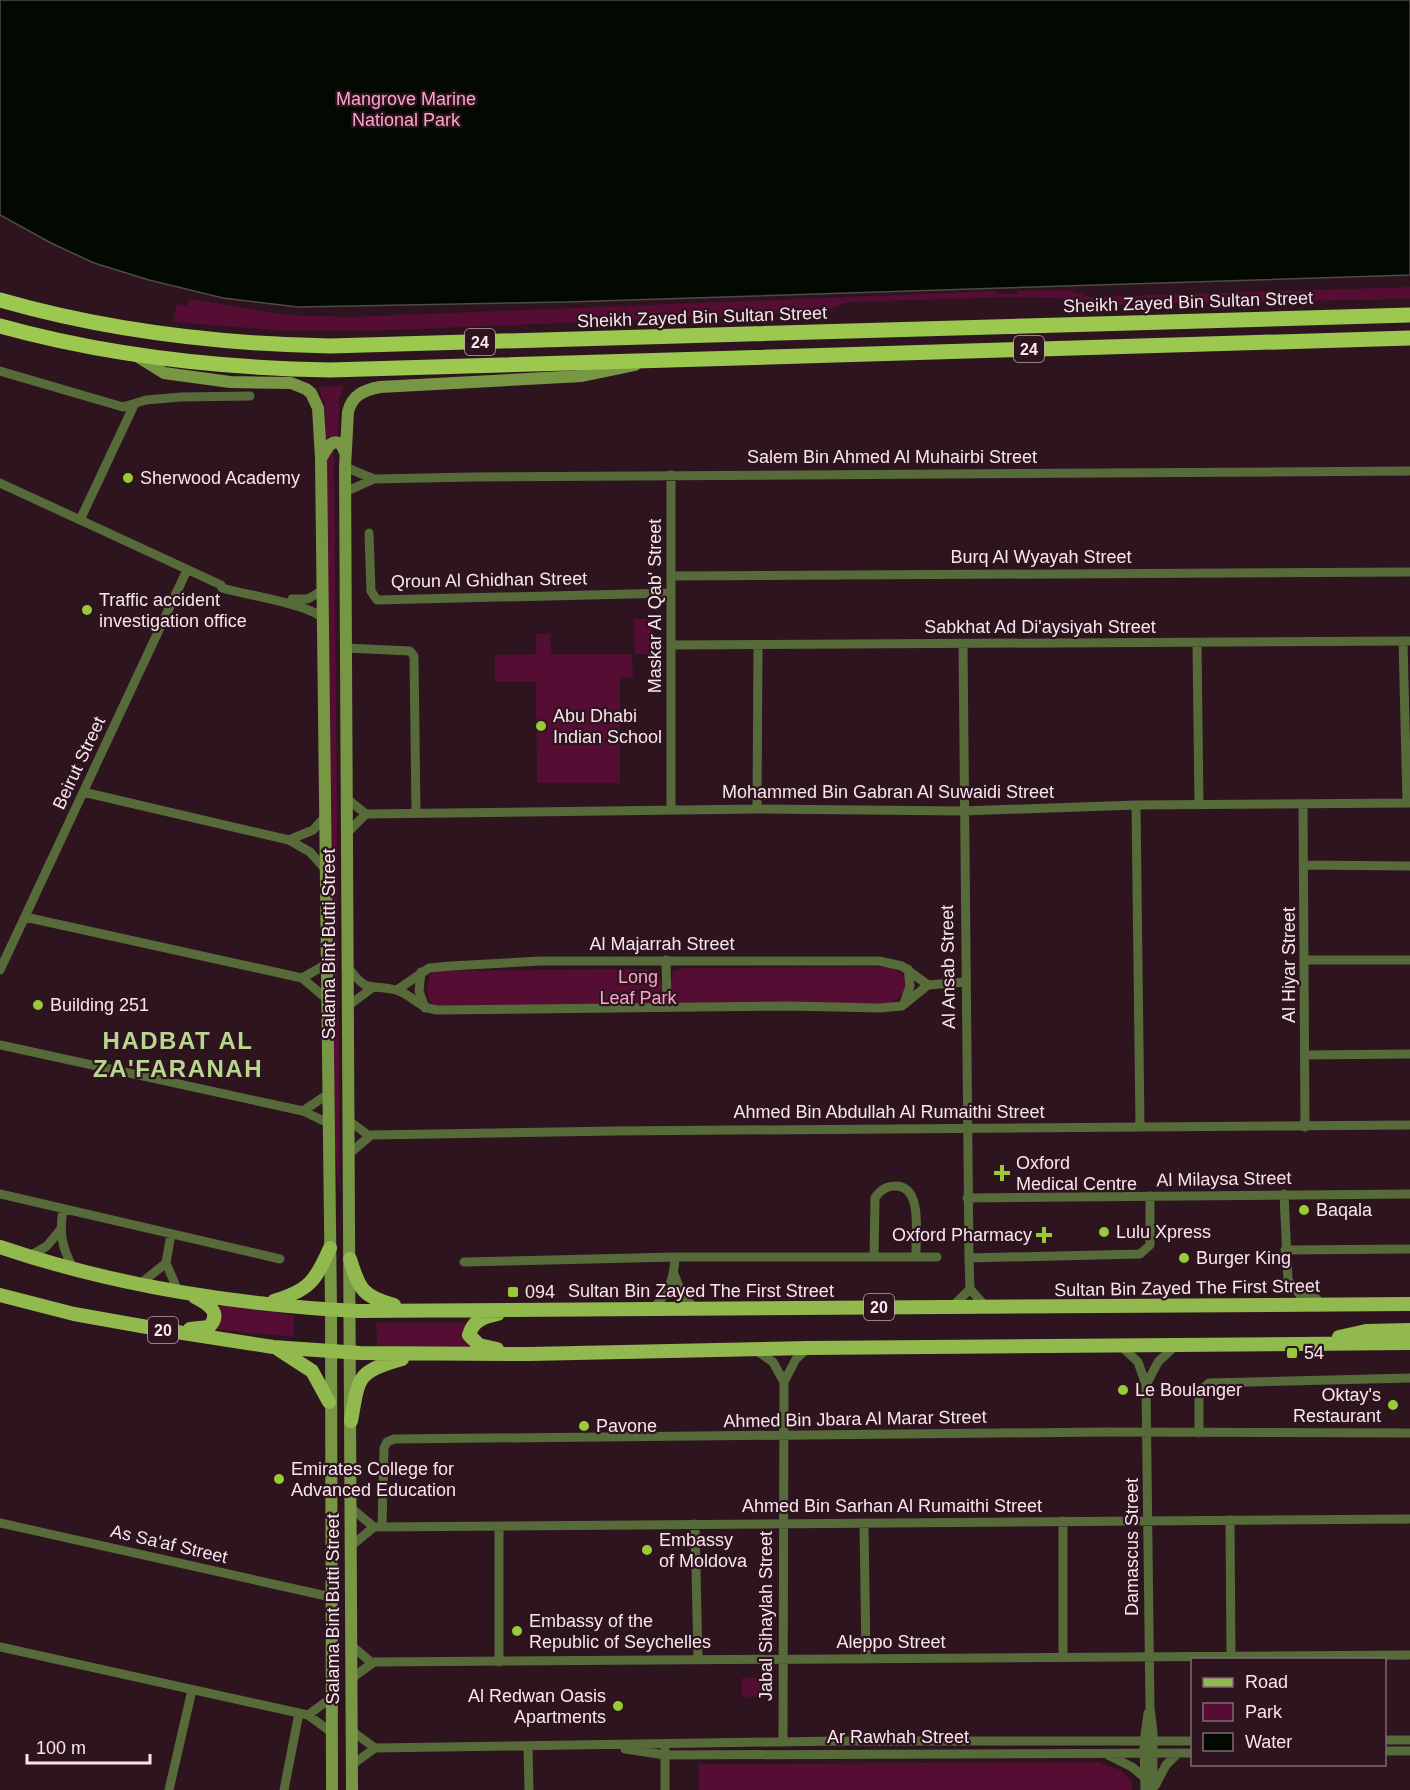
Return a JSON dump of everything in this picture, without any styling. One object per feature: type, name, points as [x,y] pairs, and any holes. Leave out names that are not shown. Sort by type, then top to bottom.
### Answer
[{"type":"highway","name":"Sheikh Zayed Bin Sultan Street","points":[[0,300],[77,320],[157,334],[260,344],[330,346],[1410,315]]},
{"type":"highway","name":"24","points":[[0,326],[135,355],[212,365],[330,370],[1410,338]]},
{"type":"main road","name":"Salama Bint Butti Street","points":[[135,355],[164,373],[230,382],[291,383],[306,388],[318,408],[323,590],[330,1248],[332,1790]]},
{"type":"main road","name":"Salama Bint Butti Street","points":[[352,1790],[345,492],[345,452],[350,404],[359,394],[368,389],[582,376],[609,372],[648,360]]},
{"type":"main road","points":[[321,458],[335,442],[341,444],[345,452]]},
{"type":"main road","name":"Sultan Bin Zayed The First Street","points":[[0,1247],[28,1257],[140,1285],[267,1304],[349,1310],[408,1308],[509,1311],[653,1308],[1410,1304]]},
{"type":"main road","points":[[267,1304],[299,1293],[311,1285],[330,1248]]},
{"type":"main road","points":[[350,1259],[362,1291],[372,1298],[408,1308]]},
{"type":"main road","points":[[164,1330],[202,1329],[209,1327],[214,1321],[215,1314],[211,1306],[184,1292]]},
{"type":"main road","name":"20","points":[[0,1295],[74,1314],[273,1347],[416,1355],[808,1348],[1410,1343]]},
{"type":"main road","points":[[509,1311],[478,1320],[472,1326],[470,1335],[479,1345],[529,1354]]},
{"type":"main road","points":[[1317,1342],[1366,1330],[1410,1330]]},
{"type":"main road","points":[[273,1347],[312,1371],[329,1402]]},
{"type":"main road","points":[[351,1421],[358,1384],[366,1372],[376,1366],[416,1355]]},
{"type":"street","points":[[0,370],[117,405],[134,405],[146,400],[182,397],[250,396]]},
{"type":"street","points":[[80,520],[134,405]]},
{"type":"street","name":"Salem Bin Ahmed Al Muhairbi Street","points":[[345,467],[374,479],[1410,471]]},
{"type":"street","name":"Maskar Al Qab' Street","points":[[671,475],[671,809]]},
{"type":"street","name":"Salem Bin Ahmed Al Muhairbi Street","points":[[345,492],[374,479]]},
{"type":"street","points":[[0,483],[220,585],[222,588],[309,608],[323,618]]},
{"type":"street","name":"Qroun Al Ghidhan Street","points":[[369,533],[371,591],[377,600],[671,593]]},
{"type":"street","name":"Beirut Street","points":[[0,970],[187,570]]},
{"type":"street","name":"Burq Al Wyayah Street","points":[[671,576],[1410,572]]},
{"type":"street","points":[[220,585],[224,583],[298,600],[312,598],[323,590]]},
{"type":"street","points":[[1406,641],[1408,803]]},
{"type":"street","name":"Sabkhat Ad Di'aysiyah Street","points":[[671,645],[1406,641]]},
{"type":"street","points":[[1197,643],[1199,805]]},
{"type":"street","name":"Al Ansab Street","points":[[963,645],[966,1128],[970,1289]]},
{"type":"street","points":[[757,808],[758,646]]},
{"type":"street","points":[[346,648],[410,651],[414,656],[416,813]]},
{"type":"street","points":[[83,792],[290,840],[310,852],[326,870]]},
{"type":"street","points":[[346,798],[366,814],[347,834]]},
{"type":"street","name":"Mohammed Bin Gabran Al Suwaidi Street","points":[[366,814],[757,808],[963,811],[1136,805],[1408,803]]},
{"type":"street","name":"Al Hiyar Street","points":[[1303,804],[1306,960],[1305,1126]]},
{"type":"street","points":[[1136,805],[1140,1127]]},
{"type":"street","points":[[290,840],[311,832],[325,817]]},
{"type":"street","points":[[1304,865],[1410,866]]},
{"type":"street","points":[[25,917],[302,978],[327,999]]},
{"type":"street","points":[[666,960],[667,1007]]},
{"type":"street","points":[[1306,960],[1410,960]]},
{"type":"street","name":"Al Majarrah Street","points":[[397,990],[429,968],[540,961],[879,961],[908,969],[928,985]]},
{"type":"street","points":[[302,978],[327,964]]},
{"type":"street","points":[[348,967],[363,983],[372,988],[397,990],[425,1008],[902,1006],[928,985],[965,982]]},
{"type":"street","points":[[902,1006],[910,991],[908,969]]},
{"type":"street","points":[[421,972],[419,991],[425,1008]]},
{"type":"street","points":[[348,1006],[372,988]]},
{"type":"street","points":[[0,1045],[303,1111],[328,1123]]},
{"type":"street","points":[[1305,1055],[1410,1054]]},
{"type":"street","points":[[303,1111],[328,1094]]},
{"type":"street","points":[[348,1120],[368,1136],[349,1154]]},
{"type":"street","name":"Ahmed Bin Abdullah Al Rumaithi Street","points":[[368,1136],[1410,1125]]},
{"type":"street","points":[[874,1257],[875,1198],[885,1188],[892,1185],[906,1189],[915,1200],[916,1257]]},
{"type":"street","points":[[0,1194],[280,1259]]},
{"type":"street","points":[[1284,1194],[1287,1280],[1301,1296],[1373,1304]]},
{"type":"street","name":"Al Milaysa Street","points":[[967,1198],[1410,1194]]},
{"type":"street","points":[[969,1258],[1140,1254],[1150,1245],[1150,1196]]},
{"type":"street","points":[[63,1210],[60,1230],[65,1253],[73,1269]]},
{"type":"street","points":[[28,1257],[48,1246],[60,1230]]},
{"type":"street","points":[[140,1285],[166,1263],[171,1234]]},
{"type":"street","points":[[1285,1250],[1410,1249]]},
{"type":"street","points":[[653,1308],[668,1292],[674,1274],[675,1257]]},
{"type":"street","points":[[464,1262],[675,1257],[937,1257]]},
{"type":"street","points":[[166,1263],[184,1292]]},
{"type":"street","points":[[674,1274],[681,1292],[695,1309]]},
{"type":"street","points":[[952,1307],[970,1289],[986,1307]]},
{"type":"street","points":[[1146,1385],[1155,1365],[1175,1346]]},
{"type":"street","name":"Damascus Street","points":[[1122,1347],[1138,1362],[1146,1385],[1150,1789]]},
{"type":"street","points":[[784,1382],[796,1359],[808,1348]]},
{"type":"street","points":[[752,1349],[764,1353],[773,1362],[784,1382]]},
{"type":"street","points":[[1199,1433],[1199,1392],[1209,1383],[1410,1378]]},
{"type":"street","name":"Jabal Sihaylah Street","points":[[783,1742],[784,1382]]},
{"type":"street","name":"Ahmed Bin Jbara Al Marar Street","points":[[378,1527],[384,1448],[387,1442],[417,1438],[494,1440],[1410,1433]]},
{"type":"street","points":[[351,1508],[378,1527],[351,1546]]},
{"type":"street","name":"Ahmed Bin Sarhan Al Rumaithi Street","points":[[378,1527],[1410,1518]]},
{"type":"street","points":[[1230,1520],[1230,1656]]},
{"type":"street","points":[[1063,1521],[1063,1658]]},
{"type":"street","name":"As Sa'af Street","points":[[0,1523],[331,1598]]},
{"type":"street","points":[[864,1523],[866,1659]]},
{"type":"street","points":[[695,1524],[698,1660]]},
{"type":"street","points":[[499,1527],[499,1662]]},
{"type":"street","points":[[352,1646],[372,1663],[352,1678]]},
{"type":"street","points":[[0,1647],[304,1714],[332,1732]]},
{"type":"street","name":"Aleppo Street","points":[[372,1663],[1410,1655]]},
{"type":"street","points":[[169,1790],[192,1690]]},
{"type":"street","points":[[284,1790],[304,1714],[331,1698]]},
{"type":"street","points":[[352,1731],[375,1748],[352,1765]]},
{"type":"street","points":[[1386,1740],[1410,1740]]},
{"type":"street","name":"Ar Rawhah Street","points":[[375,1748],[605,1746],[665,1743],[1191,1741]]},
{"type":"street","points":[[665,1743],[665,1790]]},
{"type":"street","name":"Ar Rawhah Street","points":[[605,1746],[665,1755],[1191,1753]]},
{"type":"street","points":[[528,1747],[529,1790]]},
{"type":"street","points":[[1386,1751],[1410,1751]]},
{"type":"street","name":"Damascus Street","points":[[1149,1753],[1144,1777],[1150,1789]]},
{"type":"street","points":[[1150,1789],[1166,1765],[1178,1753]]},
{"type":"street","points":[[1106,1754],[1131,1767],[1144,1777]]},
{"type":"green space","points":[[1410,287],[1410,299],[1108,305],[1089,305],[1078,299],[1019,297],[848,302],[823,312],[368,331],[287,331],[173,322],[177,304],[187,306],[189,299],[286,315],[352,317],[996,291],[997,294],[1018,294],[1018,291],[1067,290],[1090,297]]},
{"type":"green space","points":[[344,386],[339,400],[338,438],[331,436],[326,439],[325,405],[318,387]]},
{"type":"green space","points":[[334,449],[340,1198],[334,1139],[330,995],[327,455]]},
{"type":"green space","points":[[634,619],[651,619],[652,654],[635,654]]},
{"type":"green space","points":[[536,634],[550,634],[551,654],[632,654],[633,677],[620,677],[620,783],[537,783],[536,682],[495,682],[495,655],[536,654]]},
{"type":"green space","name":"Long Leaf Park","points":[[890,967],[902,974],[907,985],[904,993],[892,1003],[681,1005],[672,999],[670,987],[673,972],[681,968]]},
{"type":"green space","name":"Long Leaf Park","points":[[646,969],[659,976],[663,987],[660,996],[649,1006],[438,1008],[429,1001],[427,989],[430,974],[437,971]]},
{"type":"green space","points":[[215,1305],[294,1315],[294,1337],[213,1329]]},
{"type":"green space","points":[[376,1323],[468,1323],[464,1335],[470,1347],[377,1346]]},
{"type":"green space","points":[[771,1677],[771,1696],[742,1697],[742,1678]]},
{"type":"green space","points":[[1097,1762],[1121,1770],[1132,1782],[1132,1790],[699,1790],[699,1764]]},
{"type":"water","name":"Mangrove Marine National Park","points":[[0,0],[1410,0],[1410,275],[567,302],[298,307],[223,298],[149,280],[94,263],[0,215]]},
{"type":"place","name":"Sherwood Academy","points":[[128,478]]},
{"type":"place","name":"Traffic accident investigation office","points":[[87,610]]},
{"type":"place","name":"Abu Dhabi Indian School","points":[[541,726]]},
{"type":"place","name":"Building 251","points":[[38,1005]]},
{"type":"place","name":"Oxford Medical Centre","points":[[1002,1173]]},
{"type":"place","name":"Baqala","points":[[1304,1210]]},
{"type":"place","name":"Lulu Xpress","points":[[1104,1232]]},
{"type":"place","name":"Oxford Pharmacy","points":[[1044,1235]]},
{"type":"place","name":"Burger King","points":[[1184,1258]]},
{"type":"place","name":"094","points":[[513,1292]]},
{"type":"place","name":"54","points":[[1292,1353]]},
{"type":"place","name":"Le Boulanger","points":[[1123,1390]]},
{"type":"place","name":"Oktay's Restaurant","points":[[1393,1405]]},
{"type":"place","name":"Pavone","points":[[584,1426]]},
{"type":"place","name":"Emirates College for Advanced Education","points":[[279,1479]]},
{"type":"place","name":"Embassy of Moldova","points":[[647,1550]]},
{"type":"place","name":"Embassy of the Republic of Seychelles","points":[[517,1631]]},
{"type":"place","name":"Al Redwan Oasis Apartments","points":[[618,1706]]},
{"type":"district","name":"HADBAT AL ZA'FARANAH","points":[[178,1055]]}]
